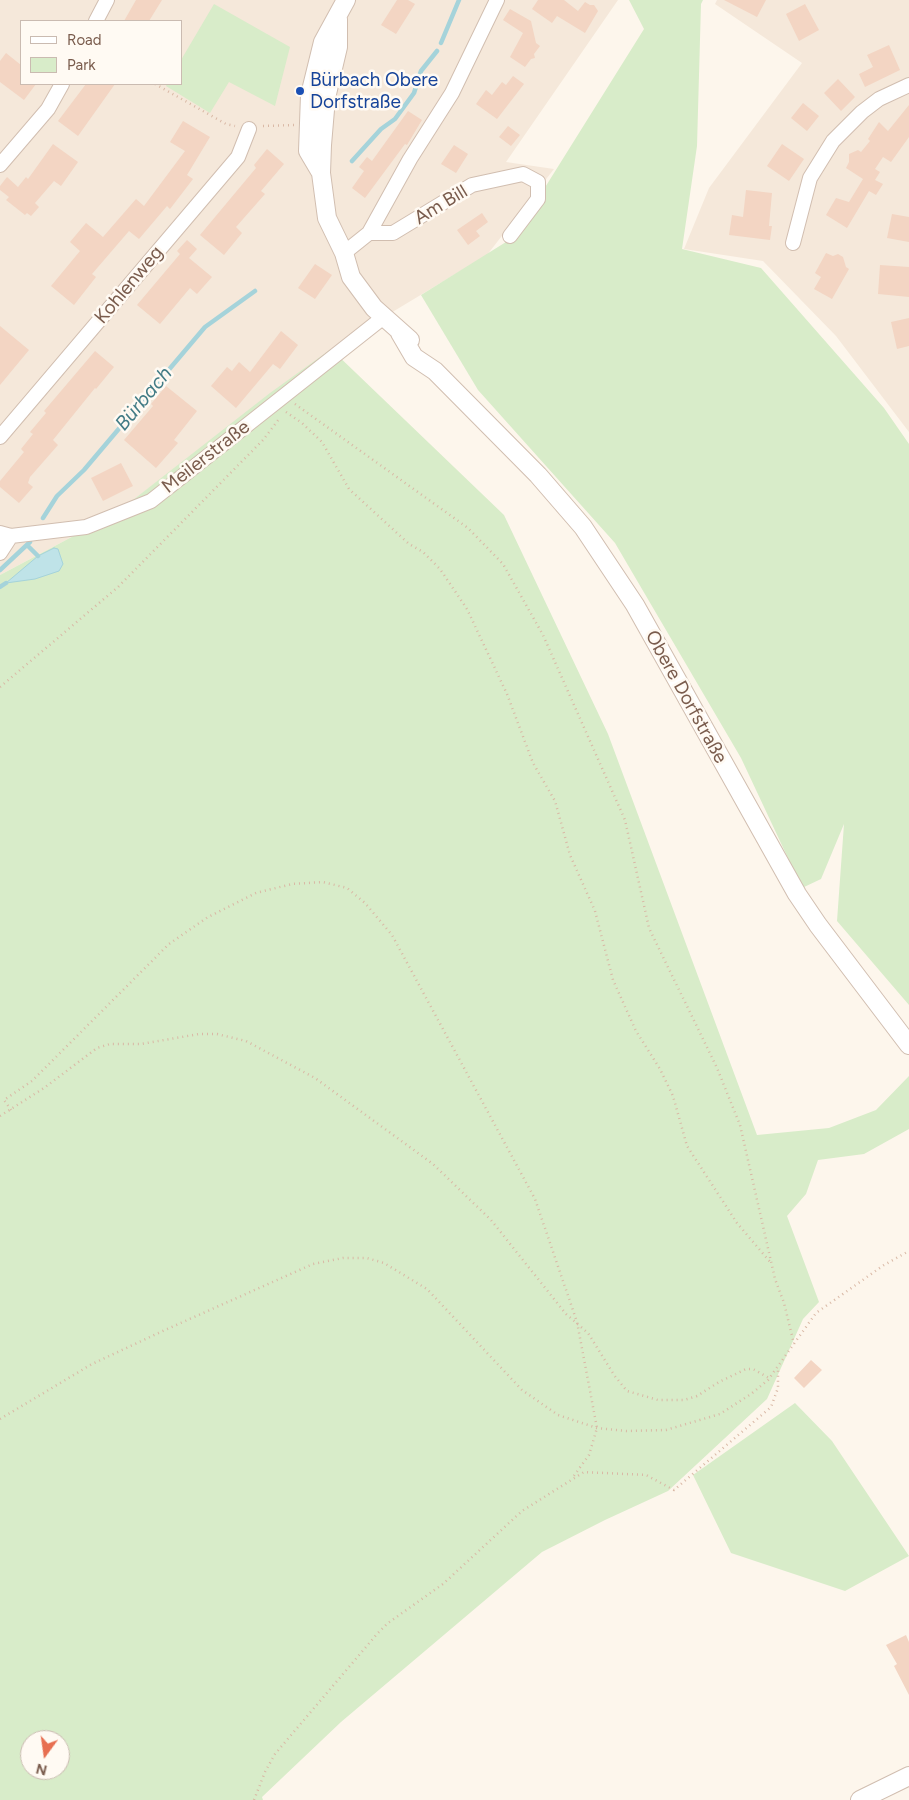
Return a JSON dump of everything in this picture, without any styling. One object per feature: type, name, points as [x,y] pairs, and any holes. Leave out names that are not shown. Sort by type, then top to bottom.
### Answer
[{"type":"street","points":[[97,20],[107,0]]},
{"type":"street","name":"Obere Dorfstraße","points":[[321,173],[308,151],[310,95],[324,42],[338,19],[346,0]]},
{"type":"street","points":[[344,253],[369,233],[410,159],[452,93],[497,0]]},
{"type":"street","name":"Obere Dorfstraße","points":[[338,19],[338,47],[326,98],[321,173],[327,218],[344,253],[357,266],[372,286],[385,316],[400,333],[422,349],[435,371],[555,494],[605,557],[635,605],[797,894],[818,925],[909,1045]]},
{"type":"street","points":[[0,166],[48,109],[61,85]]},
{"type":"street","points":[[793,243],[797,221],[810,178],[833,141],[873,103],[909,85]]},
{"type":"street","name":"Kohlenweg","points":[[0,437],[238,157],[256,127]]},
{"type":"street","name":"Am Bill","points":[[369,233],[393,233],[472,185],[524,174],[538,182],[538,199],[510,236]]},
{"type":"street","name":"Meilerstraße","points":[[6,534],[86,528],[150,501],[385,316]]},
{"type":"street","points":[[0,553],[6,534]]},
{"type":"street","points":[[868,1798],[909,1776]]},
{"type":"path","points":[[157,85],[226,124]]},
{"type":"path","points":[[256,127],[309,124]]},
{"type":"path","points":[[284,396],[468,528],[503,564],[543,635],[625,820],[649,928],[717,1068],[740,1125],[772,1264],[794,1344]]},
{"type":"path","points":[[0,688],[118,586],[263,440],[281,417],[283,410],[302,423],[322,442],[350,489],[409,544],[423,552],[440,569],[468,609],[507,694],[533,763],[556,800],[570,855],[595,911],[613,980],[636,1030],[660,1069],[673,1096],[687,1146],[737,1223],[772,1264]]},
{"type":"path","points":[[0,1103],[32,1081],[169,944],[208,917],[256,893],[292,884],[323,882],[347,888],[364,903],[392,935],[535,1199],[577,1322],[597,1428],[589,1455],[573,1477]]},
{"type":"path","points":[[0,1116],[97,1048],[110,1044],[141,1044],[199,1034],[217,1034],[246,1042],[315,1078],[433,1164],[491,1220],[566,1314],[588,1333],[614,1375],[627,1391],[658,1400],[684,1400],[697,1396],[719,1382],[746,1369],[754,1369],[769,1378]]},
{"type":"path","points":[[4,1100],[11,1110]]},
{"type":"path","points":[[0,1419],[92,1364],[313,1264],[344,1258],[367,1258],[384,1263],[407,1275],[427,1289],[522,1390],[558,1414],[577,1423],[597,1428],[646,1432],[686,1426],[720,1414],[737,1405],[769,1378],[816,1313],[884,1265],[909,1251]]},
{"type":"path","points":[[254,1800],[265,1772],[275,1754],[377,1634],[388,1623],[443,1584],[522,1511],[573,1477],[594,1471],[646,1475],[674,1490],[771,1407],[776,1398],[778,1388],[778,1366]]},
{"type":"shaded area","points":[[0,0],[618,0],[506,162],[554,169],[487,255],[331,349],[115,514],[0,575]]},
{"type":"shaded area","points":[[717,0],[909,0],[909,432],[836,336],[763,261],[684,249],[709,188],[802,63],[715,4]]},
{"type":"green space","points":[[629,0],[703,0],[701,4],[697,146],[682,249],[761,268],[884,408],[909,444],[909,1005],[837,921],[844,824],[821,879],[802,888],[741,758],[615,543],[478,390],[421,295],[514,237],[644,29]]},
{"type":"green space","points":[[214,4],[290,47],[275,106],[229,82],[210,113],[166,86],[182,85],[182,58]]},
{"type":"green space","points":[[331,349],[504,515],[608,734],[757,1135],[829,1128],[876,1110],[909,1076],[909,1129],[864,1154],[818,1160],[806,1194],[787,1216],[819,1302],[803,1319],[767,1399],[668,1491],[542,1552],[341,1722],[262,1797],[263,1800],[0,1800],[0,575],[115,514],[270,393]]},
{"type":"green space","points":[[795,1403],[832,1441],[909,1556],[845,1591],[731,1553],[693,1475]]},
{"type":"water","points":[[54,548],[58,549],[63,564],[59,571],[35,579],[6,583],[38,556]]},
{"type":"building","points":[[136,0],[162,0],[150,20],[125,20]]},
{"type":"building","points":[[397,0],[408,0],[415,4],[396,34],[381,25]]},
{"type":"building","points":[[538,0],[564,0],[578,11],[585,2],[594,5],[598,11],[585,33],[557,16],[552,23],[532,9]]},
{"type":"building","points":[[724,0],[766,0],[757,17]]},
{"type":"building","points":[[805,4],[819,30],[799,41],[786,14]]},
{"type":"building","points":[[510,9],[531,21],[536,43],[540,46],[534,54],[535,58],[531,59],[525,67],[510,57],[523,33],[503,20]]},
{"type":"building","points":[[889,45],[900,70],[865,87],[859,74],[873,67],[867,55]]},
{"type":"building","points":[[6,53],[20,64],[20,85],[35,85],[24,100],[0,82],[0,61]]},
{"type":"building","points":[[513,76],[524,84],[497,119],[476,104],[486,90],[492,95],[502,82],[506,85]]},
{"type":"building","points":[[838,79],[855,97],[841,111],[824,93]]},
{"type":"building","points":[[85,85],[114,85],[78,136],[58,121]]},
{"type":"building","points":[[803,103],[819,116],[807,131],[791,118]]},
{"type":"building","points":[[909,105],[909,137],[891,162],[883,157],[875,169],[880,172],[875,180],[883,184],[876,195],[869,191],[847,228],[826,215],[836,198],[849,202],[863,179],[846,168],[849,162],[849,154],[858,150],[861,152],[870,141],[868,139],[879,122],[888,131]]},
{"type":"building","points":[[408,111],[422,120],[407,145],[405,144],[365,198],[352,188],[364,171],[359,167],[367,157],[372,161]]},
{"type":"building","points":[[183,121],[210,137],[187,175],[193,179],[170,209],[167,206],[139,239],[129,231],[92,274],[96,277],[74,305],[51,286],[80,251],[70,242],[86,223],[103,237],[136,199],[144,206],[185,151],[170,142]]},
{"type":"building","points":[[508,126],[520,135],[511,146],[499,137]]},
{"type":"building","points":[[53,144],[78,162],[61,186],[54,181],[35,203],[39,207],[31,216],[27,213],[25,215],[6,200],[9,197],[0,190],[0,186],[7,177],[18,187],[26,177],[28,179]]},
{"type":"building","points":[[782,144],[804,159],[789,181],[767,166]]},
{"type":"building","points":[[454,145],[468,154],[456,173],[441,164]]},
{"type":"building","points":[[267,149],[284,164],[261,191],[265,194],[236,227],[242,233],[224,255],[200,235],[256,168],[254,165]]},
{"type":"building","points":[[746,190],[772,193],[769,226],[772,226],[770,240],[729,235],[732,215],[743,217]]},
{"type":"building","points":[[482,213],[488,222],[476,231],[480,236],[468,245],[457,230]]},
{"type":"building","points":[[892,214],[909,217],[909,242],[887,238]]},
{"type":"building","points":[[187,240],[197,249],[189,258],[212,277],[197,294],[190,288],[160,324],[137,305],[180,254],[177,251]]},
{"type":"building","points":[[826,253],[833,256],[838,254],[843,257],[846,267],[849,269],[832,299],[814,289],[821,277],[815,273]]},
{"type":"building","points":[[315,264],[332,275],[315,299],[298,288]]},
{"type":"building","points":[[880,265],[909,267],[909,297],[878,294]]},
{"type":"building","points":[[909,318],[909,346],[897,349],[891,322]]},
{"type":"building","points":[[0,326],[29,350],[0,385]]},
{"type":"building","points":[[281,331],[298,345],[280,369],[273,364],[236,408],[211,386],[227,367],[232,371],[239,362],[250,372]]},
{"type":"building","points":[[95,351],[114,367],[53,440],[58,445],[30,477],[28,483],[33,487],[19,503],[0,487],[0,481],[24,452],[21,449],[33,434],[30,432],[46,413],[44,411]]},
{"type":"building","points":[[166,386],[197,411],[174,440],[178,443],[156,468],[124,440],[153,406],[151,404]]},
{"type":"building","points":[[121,463],[133,486],[103,501],[91,478]]},
{"type":"building","points":[[811,1360],[822,1370],[804,1388],[794,1378]]},
{"type":"building","points":[[906,1635],[909,1642],[909,1695],[894,1666],[897,1664],[886,1645]]},
{"type":"waterway","name":"Bürbach","points":[[441,43],[459,0]]},
{"type":"waterway","name":"Bürbach","points":[[352,161],[381,129],[395,119],[414,93],[421,71],[437,51]]},
{"type":"waterway","name":"Bürbach","points":[[43,518],[57,496],[84,470],[205,327],[255,291]]},
{"type":"waterway","name":"Bürbach","points":[[0,570],[30,542]]},
{"type":"waterway","points":[[27,545],[38,556]]},
{"type":"waterway","points":[[0,587],[6,583]]},
{"type":"place","name":"Bürbach Obere Dorfstraße","points":[[300,91]]}]
